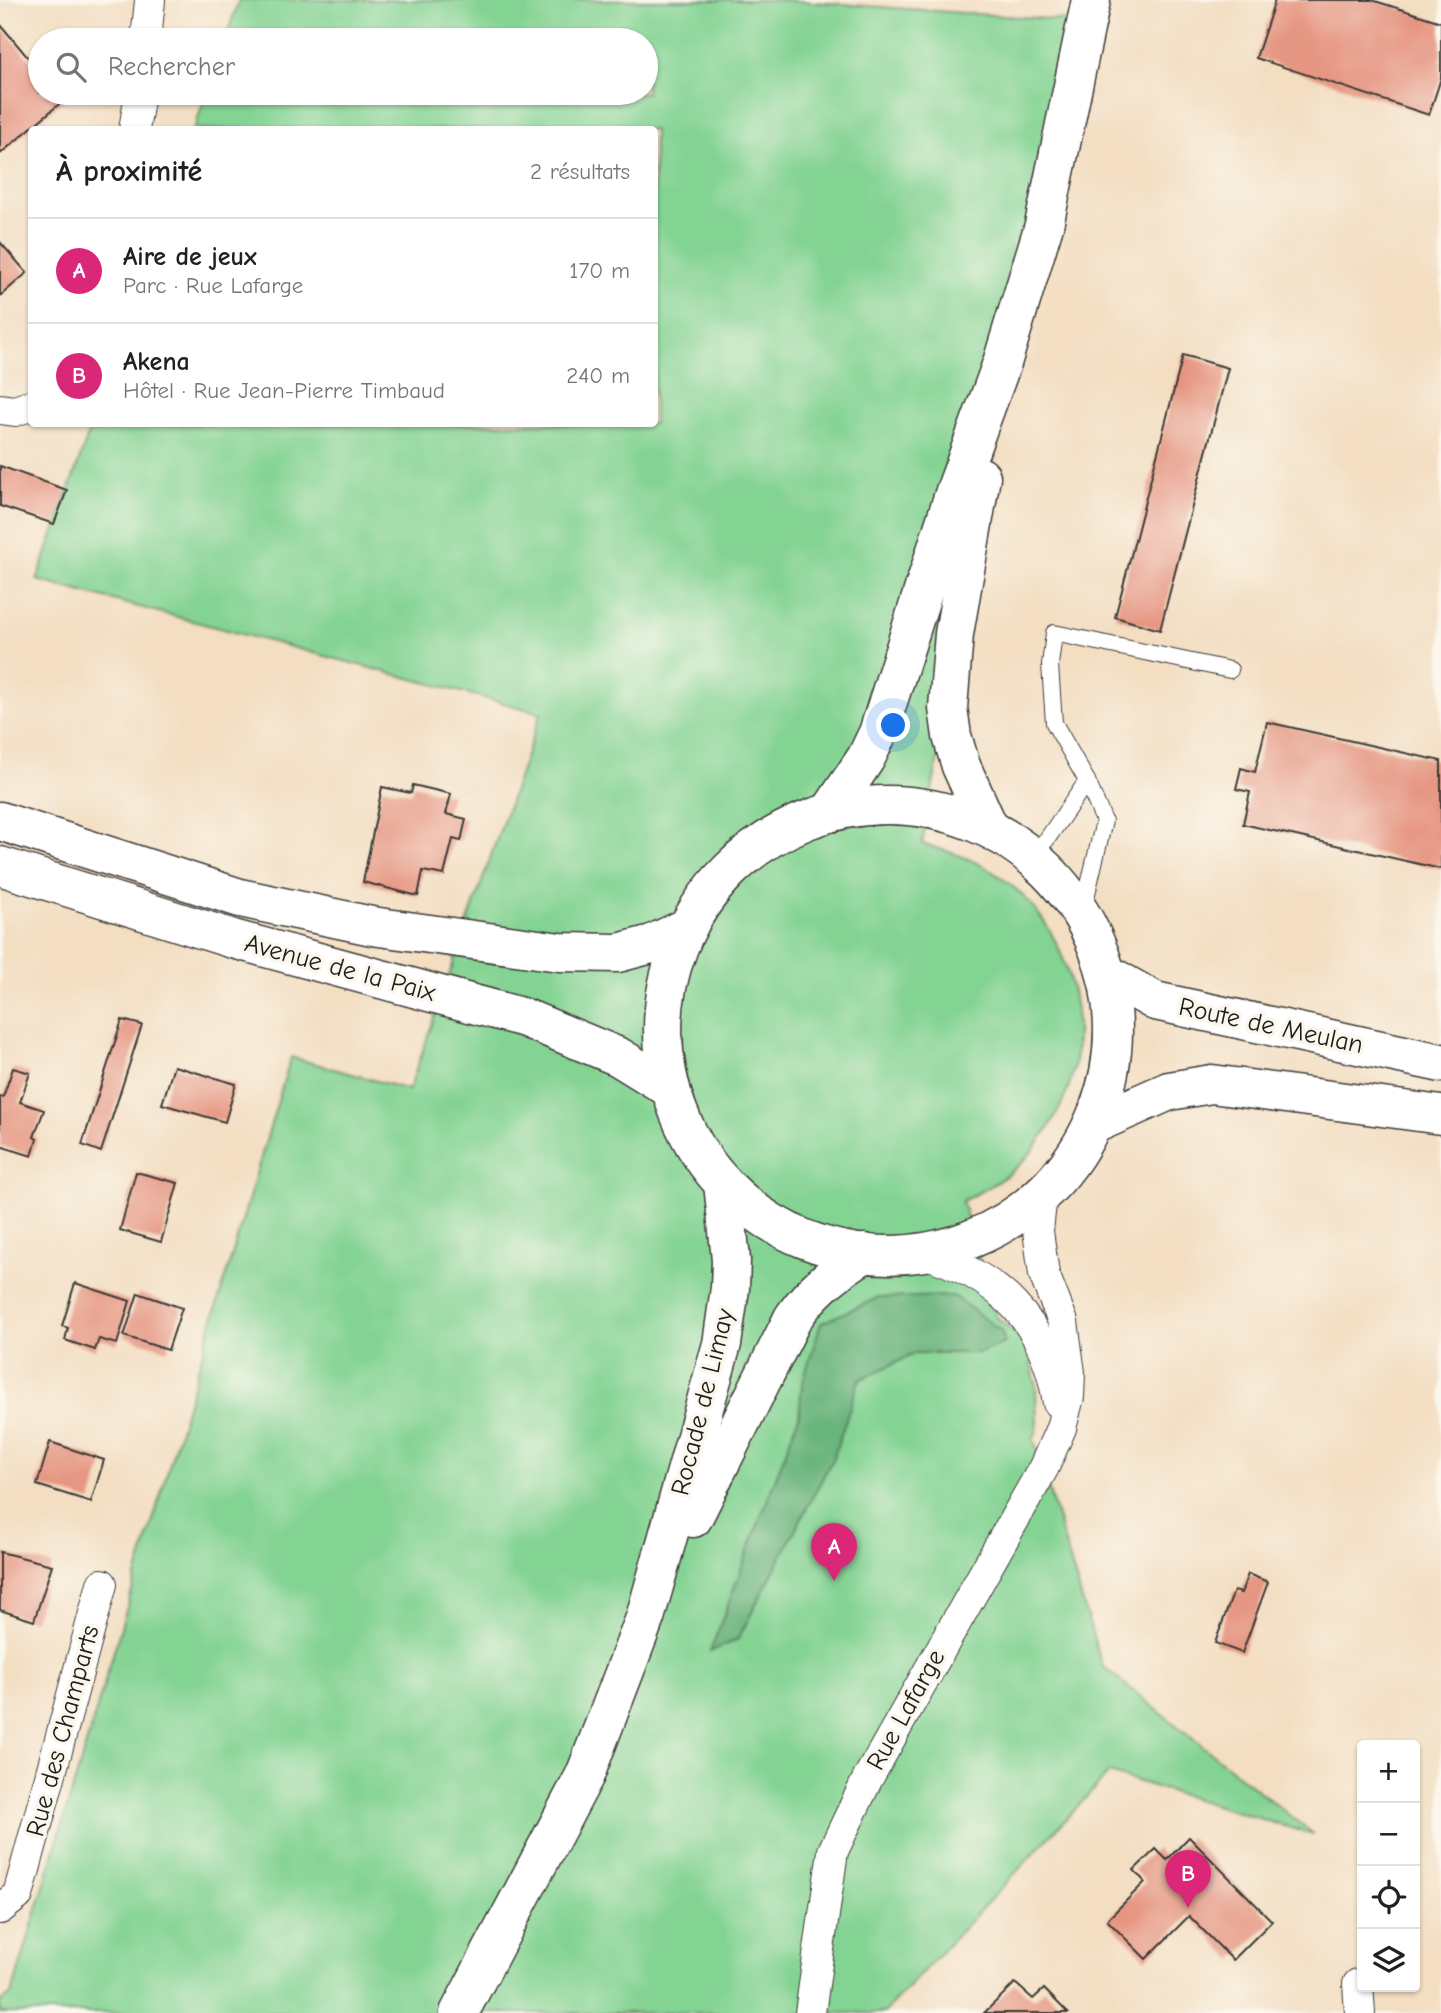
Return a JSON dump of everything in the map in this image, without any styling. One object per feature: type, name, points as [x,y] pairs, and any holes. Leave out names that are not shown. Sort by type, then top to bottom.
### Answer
[{"type":"main road","points":[[829,813],[866,758],[878,733],[954,494],[1002,363],[1044,225],[1091,0]]},
{"type":"main road","points":[[989,828],[970,790],[951,736],[948,682],[974,512],[1002,363]]},
{"type":"main road","points":[[865,806],[910,806],[955,815],[989,828],[1031,855],[1057,880],[1082,915],[1107,974],[1113,1012],[1113,1044],[1107,1083],[1092,1125],[1072,1160],[1042,1194],[990,1230],[961,1242],[920,1252],[865,1253],[825,1245],[788,1231],[753,1210],[723,1183],[694,1144],[671,1089],[663,1043],[664,1007],[674,961],[688,928],[717,884],[747,854],[782,831],[829,813],[865,806]]},
{"type":"main road","name":"Avenue de la Paix","points":[[0,821],[240,898],[372,926],[560,952],[607,953],[652,944],[688,928]]},
{"type":"main road","name":"Avenue de la Paix","points":[[0,866],[233,939],[525,1018],[619,1057],[671,1089]]},
{"type":"main road","name":"Route de Meulan","points":[[1107,974],[1155,1001],[1441,1063]]},
{"type":"main road","name":"Route de Meulan","points":[[1092,1125],[1169,1091],[1232,1085],[1441,1115]]},
{"type":"main road","name":"Rocade de Limay","points":[[459,2013],[585,1775],[645,1618],[705,1414],[722,1344],[731,1260],[723,1183]]},
{"type":"main road","name":"Rocade de Limay","points":[[645,1618],[793,1318],[805,1300],[825,1281],[865,1253]]},
{"type":"street","points":[[147,28],[150,0]]},
{"type":"street","points":[[135,126],[138,105]]},
{"type":"street","points":[[0,409],[15,411],[28,406]]},
{"type":"street","name":"Route de Meulan","points":[[1310,1096],[1353,1085],[1441,1097]]},
{"type":"street","name":"Rue Lafarge","points":[[810,2013],[833,1851],[868,1778],[1044,1467],[1061,1428],[1069,1397],[1068,1352],[1063,1322],[1044,1274],[1038,1231],[1042,1194]]},
{"type":"street","points":[[920,1252],[962,1265],[1004,1293],[1016,1306],[1047,1359],[1055,1386],[1061,1428]]},
{"type":"street","name":"Rue des Champarts","points":[[0,1909],[18,1895],[102,1584]]},
{"type":"street","points":[[1359,1992],[1360,2013]]},
{"type":"lane","points":[[1082,915],[1104,821],[1087,781],[1054,723],[1050,665],[1054,633],[1230,670]]},
{"type":"lane","points":[[1031,855],[1047,839],[1087,781]]},
{"type":"green space","points":[[239,0],[785,0],[1076,21],[922,844],[987,868],[1017,890],[1035,910],[1062,956],[1070,982],[1077,1035],[1075,1061],[1058,1112],[1028,1156],[1006,1176],[962,1201],[997,1318],[1026,1341],[1036,1385],[1037,1431],[1033,1438],[1102,1666],[1314,1835],[1109,1773],[884,2013],[0,2013],[0,2004],[12,1993],[291,1057],[409,1090],[541,713],[37,580],[91,427],[658,427],[658,126],[195,126],[203,105],[658,105],[658,28],[229,28]]},
{"type":"green space","points":[[954,1296],[1001,1331],[1005,1343],[979,1353],[916,1353],[859,1380],[833,1458],[738,1639],[710,1652],[799,1416],[802,1384],[821,1323],[877,1298]]},
{"type":"building","points":[[1275,0],[1372,0],[1441,22],[1441,78],[1429,115],[1256,58]]},
{"type":"building","points":[[0,24],[28,58],[28,105],[58,105],[33,126],[28,126],[28,130],[0,154]]},
{"type":"building","points":[[0,242],[27,273],[0,296]]},
{"type":"building","points":[[1183,355],[1228,368],[1160,630],[1115,617]]},
{"type":"building","points":[[0,466],[67,490],[54,524],[0,506]]},
{"type":"building","points":[[1267,722],[1441,761],[1441,869],[1243,824],[1250,792],[1236,789],[1241,768],[1255,772]]},
{"type":"building","points":[[413,785],[451,794],[446,814],[466,819],[461,841],[453,839],[444,875],[423,871],[418,896],[363,882],[382,787],[411,793]]},
{"type":"building","points":[[122,1020],[142,1025],[101,1152],[82,1145]]},
{"type":"building","points":[[174,1066],[236,1084],[225,1122],[162,1104]]},
{"type":"building","points":[[13,1068],[30,1073],[20,1102],[44,1110],[34,1137],[37,1139],[32,1156],[0,1146],[0,1096],[3,1097]]},
{"type":"building","points":[[136,1172],[178,1183],[161,1242],[120,1230]]},
{"type":"building","points":[[75,1283],[130,1301],[117,1344],[99,1339],[95,1350],[65,1340],[68,1328],[62,1326]]},
{"type":"building","points":[[138,1293],[182,1308],[168,1350],[124,1336]]},
{"type":"building","points":[[50,1442],[104,1460],[91,1502],[37,1485]]},
{"type":"building","points":[[0,1552],[52,1565],[34,1621],[0,1610]]},
{"type":"building","points":[[1248,1574],[1268,1582],[1242,1653],[1215,1643],[1234,1591],[1241,1593]]},
{"type":"building","points":[[1189,1837],[1272,1921],[1233,1960],[1189,1916],[1146,1959],[1107,1920],[1145,1882],[1134,1870],[1156,1849],[1167,1860]]},
{"type":"building","points":[[1015,1983],[1033,1999],[1044,1989],[1068,2013],[984,2013]]},
{"type":"place","name":"Aire de jeux","points":[[834,1581]]},
{"type":"place","name":"Akena","points":[[1188,1908]]}]
